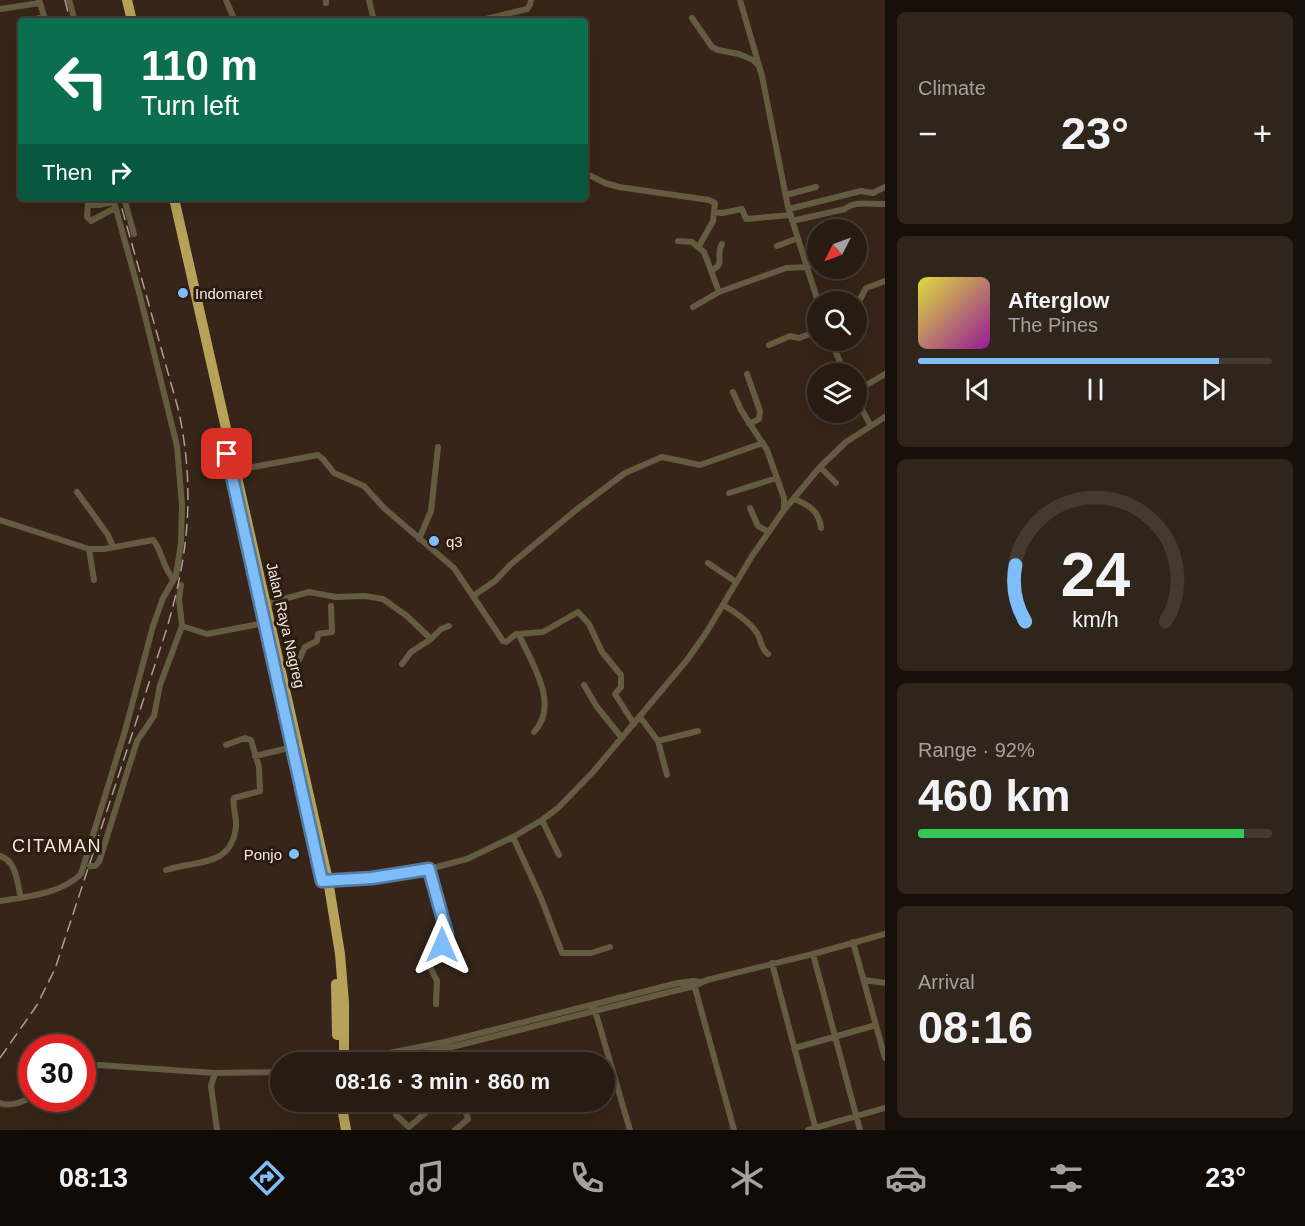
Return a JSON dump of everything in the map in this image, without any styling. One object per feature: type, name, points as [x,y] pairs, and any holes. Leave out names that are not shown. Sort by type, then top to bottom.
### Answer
[{"type":"highway","points":[[123,0],[126,18]]},
{"type":"highway","points":[[128,0],[131,18]]},
{"type":"highway","name":"Jalan Raya Nagreg","points":[[169,201],[266,604],[267,622],[280,667],[325,881],[335,955],[341,1052]]},
{"type":"highway","name":"Jalan Raya Nagreg","points":[[175,201],[293,747],[325,881]]},
{"type":"highway","points":[[343,1112],[345,1130]]},
{"type":"highway","points":[[349,1112],[351,1130]]},
{"type":"street","points":[[69,0],[74,18]]},
{"type":"street","points":[[226,0],[234,18]]},
{"type":"street","points":[[369,0],[373,18]]},
{"type":"street","points":[[502,18],[527,9],[531,0]]},
{"type":"street","points":[[740,0],[759,67],[791,215],[807,264]]},
{"type":"street","points":[[0,9],[40,2],[44,16],[38,18]]},
{"type":"street","points":[[692,18],[712,47],[739,54],[755,61],[759,67]]},
{"type":"street","points":[[588,174],[619,187],[709,200],[715,203],[712,221],[699,246]]},
{"type":"street","points":[[786,195],[816,187]]},
{"type":"street","points":[[791,215],[861,191],[877,192],[885,187]]},
{"type":"street","points":[[87,201],[99,205],[114,203],[91,221],[87,219],[87,201]]},
{"type":"street","points":[[125,201],[134,234]]},
{"type":"street","points":[[0,901],[51,891],[76,878],[85,866],[153,626],[163,598],[176,576],[181,539],[182,505],[177,446],[140,296],[114,203]]},
{"type":"street","points":[[714,212],[722,213],[742,209],[746,219],[845,209],[849,206],[870,203],[885,204]]},
{"type":"street","points":[[777,246],[798,238]]},
{"type":"street","points":[[678,241],[692,242],[704,252],[719,291]]},
{"type":"street","points":[[712,270],[720,265],[718,254],[722,244]]},
{"type":"street","points":[[693,308],[719,291],[786,268],[807,267]]},
{"type":"street","points":[[864,291],[866,288],[885,281]]},
{"type":"street","points":[[768,345],[790,336],[799,338],[807,335]]},
{"type":"street","points":[[747,374],[760,411],[759,419],[749,424]]},
{"type":"street","points":[[867,385],[885,374]]},
{"type":"street","points":[[733,392],[749,424],[763,443],[785,501],[784,510]]},
{"type":"street","points":[[325,881],[372,878],[429,869],[467,859],[542,820],[585,780],[687,660],[784,510],[820,467],[839,447],[885,417]]},
{"type":"street","points":[[867,419],[871,426]]},
{"type":"street","points":[[473,596],[495,581],[510,565],[576,510],[625,473],[662,457],[692,465],[702,465],[763,443]]},
{"type":"street","points":[[419,539],[431,511],[438,447]]},
{"type":"street","points":[[233,470],[318,455],[322,457],[334,473],[364,486],[384,508],[454,568],[502,641],[505,642],[518,634],[543,632],[578,612],[589,624],[600,650],[610,665],[621,675],[621,687],[615,694],[634,724]]},
{"type":"street","points":[[820,467],[836,483]]},
{"type":"street","points":[[729,493],[777,478]]},
{"type":"street","points":[[77,492],[108,534],[113,547]]},
{"type":"street","points":[[795,499],[818,513],[821,528]]},
{"type":"street","points":[[750,508],[758,526],[769,532]]},
{"type":"street","points":[[0,520],[89,549],[153,540],[157,544],[164,566],[173,579]]},
{"type":"street","points":[[89,549],[94,580]]},
{"type":"street","points":[[708,563],[736,582]]},
{"type":"street","points":[[85,866],[95,866],[99,862],[137,741],[154,716],[160,685],[182,626],[179,605],[181,585]]},
{"type":"street","points":[[266,604],[309,592],[336,597],[365,596],[383,599],[407,616],[431,639]]},
{"type":"street","points":[[723,605],[738,614],[758,634],[762,649],[768,654]]},
{"type":"street","points":[[280,667],[299,660],[305,647],[317,641],[318,634],[332,632],[331,606]]},
{"type":"street","points":[[182,626],[207,634],[267,622]]},
{"type":"street","points":[[402,664],[411,652],[431,639],[441,629],[449,626]]},
{"type":"street","points":[[518,634],[541,682],[545,708],[543,721],[534,732]]},
{"type":"street","points":[[584,685],[599,710],[622,738]]},
{"type":"street","points":[[640,717],[658,741],[667,775]]},
{"type":"street","points":[[658,741],[698,731]]},
{"type":"street","points":[[166,870],[212,860],[227,852],[236,826],[233,799],[236,796],[260,791],[257,755],[249,738],[226,745]]},
{"type":"street","points":[[257,755],[293,747]]},
{"type":"street","points":[[542,820],[559,855]]},
{"type":"street","points":[[513,837],[541,898],[562,953],[591,952],[610,947]]},
{"type":"street","points":[[0,856],[12,863],[22,898]]},
{"type":"street","points":[[429,869],[447,934],[446,940],[431,958],[431,969],[437,981],[436,1004]]},
{"type":"street","points":[[418,1052],[885,934]]},
{"type":"street","points":[[853,942],[885,1058]]},
{"type":"street","points":[[813,954],[860,1130]]},
{"type":"street","points":[[772,963],[795,1048],[813,1129],[885,1108]]},
{"type":"street","points":[[864,980],[885,983]]},
{"type":"street","points":[[694,983],[734,1130]]},
{"type":"street","points":[[407,1052],[442,1049],[595,1008]]},
{"type":"street","points":[[595,1008],[630,1130]]},
{"type":"street","points":[[795,1048],[876,1025]]},
{"type":"street","points":[[96,1066],[215,1072],[270,1072]]},
{"type":"street","points":[[215,1072],[212,1086],[217,1130]]},
{"type":"street","points":[[0,1103],[18,1104]]},
{"type":"street","points":[[396,1115],[409,1127],[426,1112]]},
{"type":"street","points":[[455,1130],[468,1119],[466,1112]]},
{"type":"railway","points":[[65,0],[69,18]]},
{"type":"railway","points":[[0,1058],[37,1005],[55,969],[166,631],[174,603],[184,549],[188,496],[187,469],[179,412],[120,201]]},
{"type":"place","name":"Indomaret","points":[[183,293]]},
{"type":"place","name":"q3","points":[[434,541]]},
{"type":"place","name":"Ponjo","points":[[294,854]]},
{"type":"district","name":"CITAMAN","points":[[57,846]]},
{"type":"route","points":[[227,454],[322,881],[372,878],[429,869],[447,934],[442,945]]}]
